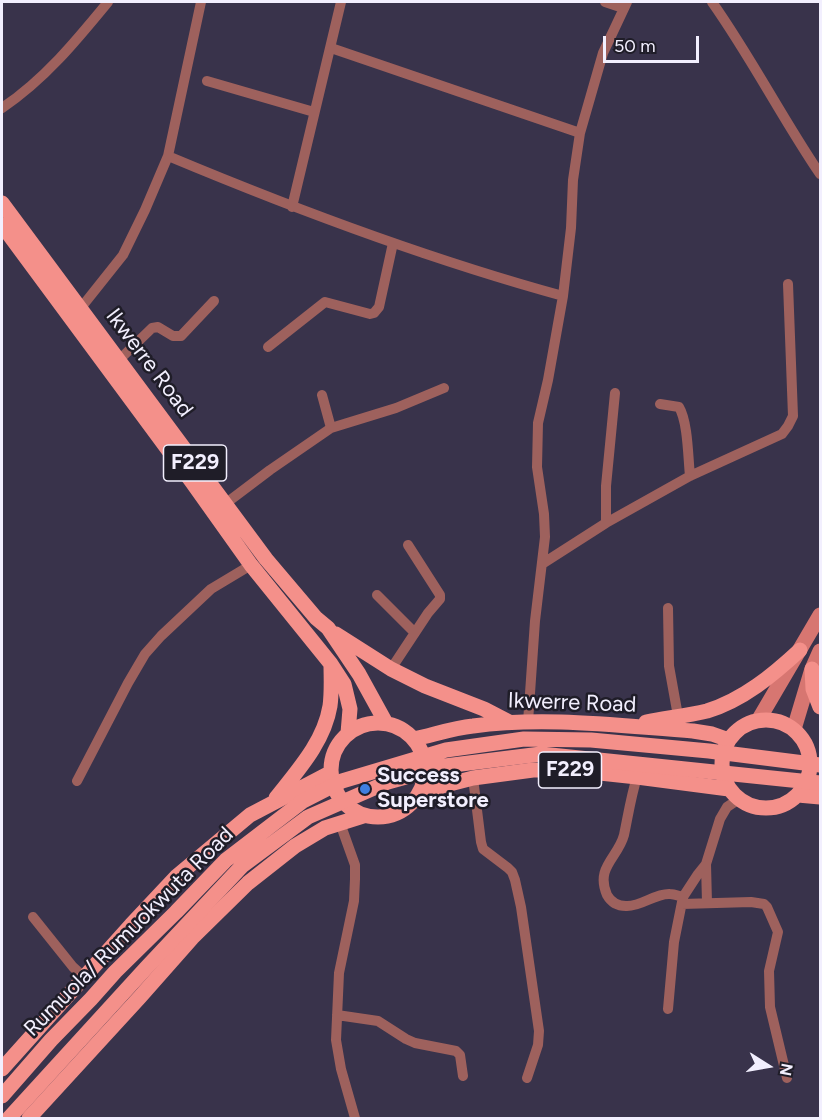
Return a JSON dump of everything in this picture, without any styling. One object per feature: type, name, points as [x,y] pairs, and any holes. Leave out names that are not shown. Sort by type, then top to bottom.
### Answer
[{"type":"main road","name":"Ikwerre Road","points":[[2,203],[266,559],[316,618],[328,628],[359,674],[386,723]]},
{"type":"main road","name":"Ikwerre Road","points":[[2,225],[251,564],[331,664],[344,684],[350,709],[348,733]]},
{"type":"main road","points":[[759,719],[820,615]]},
{"type":"main road","points":[[328,628],[391,669],[509,722]]},
{"type":"main road","points":[[623,726],[708,710],[734,699],[759,685],[800,650]]},
{"type":"main road","points":[[794,729],[812,669],[820,651]]},
{"type":"main road","points":[[272,804],[308,757],[324,728],[330,705],[331,664]]},
{"type":"main road","points":[[812,669],[813,688],[820,707]]},
{"type":"main road","points":[[759,719],[778,720],[794,729],[814,748],[804,788],[798,795],[783,805],[764,808],[755,807],[734,794],[724,776],[722,766],[722,757],[729,740],[742,726],[759,719]]},
{"type":"main road","name":"Ikwerre Road","points":[[414,739],[470,726],[509,722],[571,722],[693,731],[729,740]]},
{"type":"main road","points":[[363,816],[343,803],[334,789],[330,765],[337,746],[348,733],[369,723],[386,723],[403,730],[414,739],[425,766],[423,783],[416,799]]},
{"type":"main road","name":"Rumuola/ Rumuokwuta Road","points":[[2,1096],[51,1040],[226,860],[303,801],[342,781],[446,750],[524,739],[591,740],[709,751],[820,765]]},
{"type":"main road","name":"Rumuola/ Rumuokwuta Road","points":[[9,1119],[242,866],[308,817],[388,782],[445,766],[542,754],[820,783]]},
{"type":"main road","name":"F229","points":[[363,816],[380,818],[395,815],[410,806],[416,799],[441,786],[473,778],[533,770],[572,770],[637,777],[734,794]]},
{"type":"main road","points":[[3,1066],[177,876],[250,815],[330,773]]},
{"type":"main road","points":[[798,795],[820,797]]},
{"type":"main road","points":[[29,1119],[192,938],[248,883],[295,846],[326,828],[363,816]]},
{"type":"street","points":[[2,108],[21,95],[70,48],[108,2]]},
{"type":"street","points":[[80,309],[123,255],[168,156],[201,2]]},
{"type":"street","points":[[292,207],[341,2]]},
{"type":"street","points":[[528,722],[535,621],[545,537],[537,466],[538,423],[563,296],[571,228],[573,180],[580,133],[603,53],[625,5],[606,2]]},
{"type":"street","points":[[712,2],[734,33],[795,137],[820,174]]},
{"type":"street","points":[[331,48],[580,133]]},
{"type":"street","points":[[207,81],[314,111]]},
{"type":"street","points":[[168,156],[292,207],[393,243],[563,296]]},
{"type":"street","points":[[268,347],[325,302],[370,314],[374,312],[379,307],[393,243]]},
{"type":"street","points":[[542,564],[606,523],[690,476],[782,434],[793,416],[788,284]]},
{"type":"street","points":[[119,360],[152,328],[158,327],[173,336],[181,336],[214,301]]},
{"type":"street","points":[[225,504],[331,428],[396,408],[444,388]]},
{"type":"street","points":[[606,523],[606,486],[615,393]]},
{"type":"street","points":[[322,395],[331,428]]},
{"type":"street","points":[[660,404],[679,406],[681,410],[690,476]]},
{"type":"street","points":[[391,669],[414,632],[440,599],[440,595],[408,545]]},
{"type":"street","points":[[77,781],[145,654],[211,589],[251,564]]},
{"type":"street","points":[[377,595],[414,632]]},
{"type":"street","points":[[668,608],[669,666],[678,716]]},
{"type":"street","points":[[637,777],[623,838],[605,871],[604,881],[607,894],[611,902],[622,906],[636,905],[671,894],[682,901],[751,902],[764,904],[767,907],[778,932],[770,971],[770,1007],[787,1078]]},
{"type":"street","points":[[473,778],[483,849],[512,872],[521,907],[539,1031],[538,1045],[527,1078]]},
{"type":"street","points":[[668,1009],[674,942],[682,901],[705,864],[720,819],[734,794]]},
{"type":"street","points":[[340,823],[355,865],[355,879],[354,901],[339,973],[336,1040],[341,1070],[355,1119]]},
{"type":"street","points":[[705,864],[707,903]]},
{"type":"street","points":[[33,917],[84,977]]},
{"type":"street","points":[[337,1015],[378,1021],[415,1043],[456,1051],[460,1055],[463,1076]]},
{"type":"place","name":"Success Superstore","points":[[365,789]]}]
